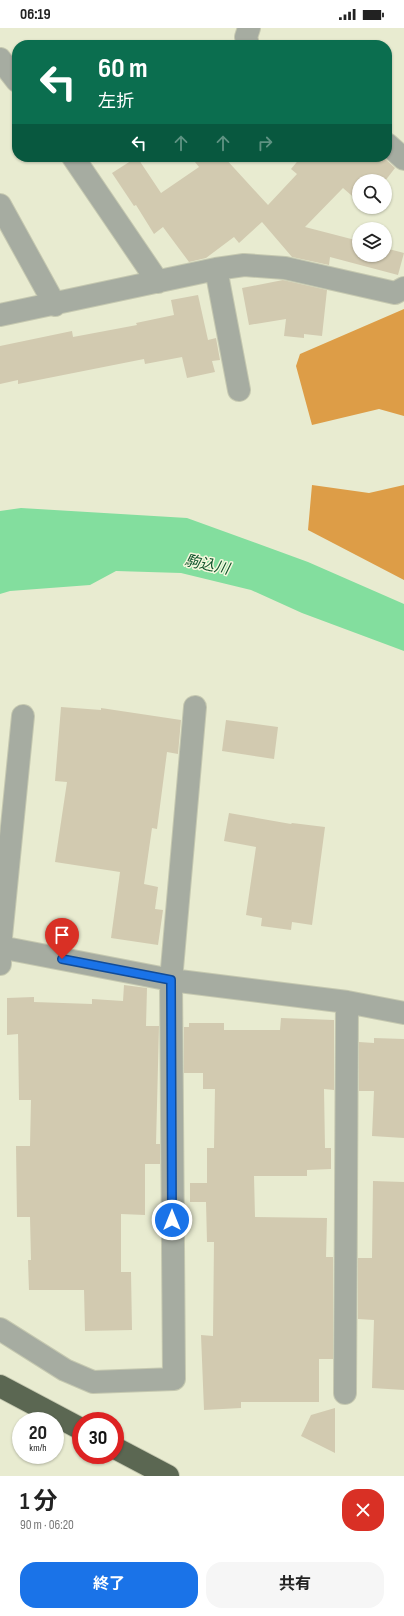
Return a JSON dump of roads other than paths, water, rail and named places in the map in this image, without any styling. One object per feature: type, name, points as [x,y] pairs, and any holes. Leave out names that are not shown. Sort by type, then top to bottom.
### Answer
[{"type":"highway","points":[[0,1386],[72,1424]]},
{"type":"highway","points":[[124,1453],[168,1476]]},
{"type":"street","points":[[247,40],[246,37],[249,28]]},
{"type":"street","points":[[0,59],[12,75]]},
{"type":"street","points":[[392,148],[404,159]]},
{"type":"street","points":[[76,162],[158,282]]},
{"type":"street","points":[[0,205],[55,305]]},
{"type":"street","points":[[0,315],[55,305],[244,264],[285,268],[395,293],[404,288]]},
{"type":"street","points":[[216,269],[239,390]]},
{"type":"street","points":[[0,1329],[65,1370],[93,1382],[174,1380],[171,980],[195,707]]},
{"type":"street","points":[[0,964],[0,947],[23,716]]},
{"type":"street","points":[[0,947],[171,980],[347,1002],[404,1013]]},
{"type":"street","points":[[345,1393],[347,1002]]},
{"type":"water","name":"駒込川","points":[[21,508],[187,518],[308,562],[404,604],[404,651],[302,613],[251,590],[181,573],[116,571],[90,585],[10,591],[0,594],[0,511]]}]
